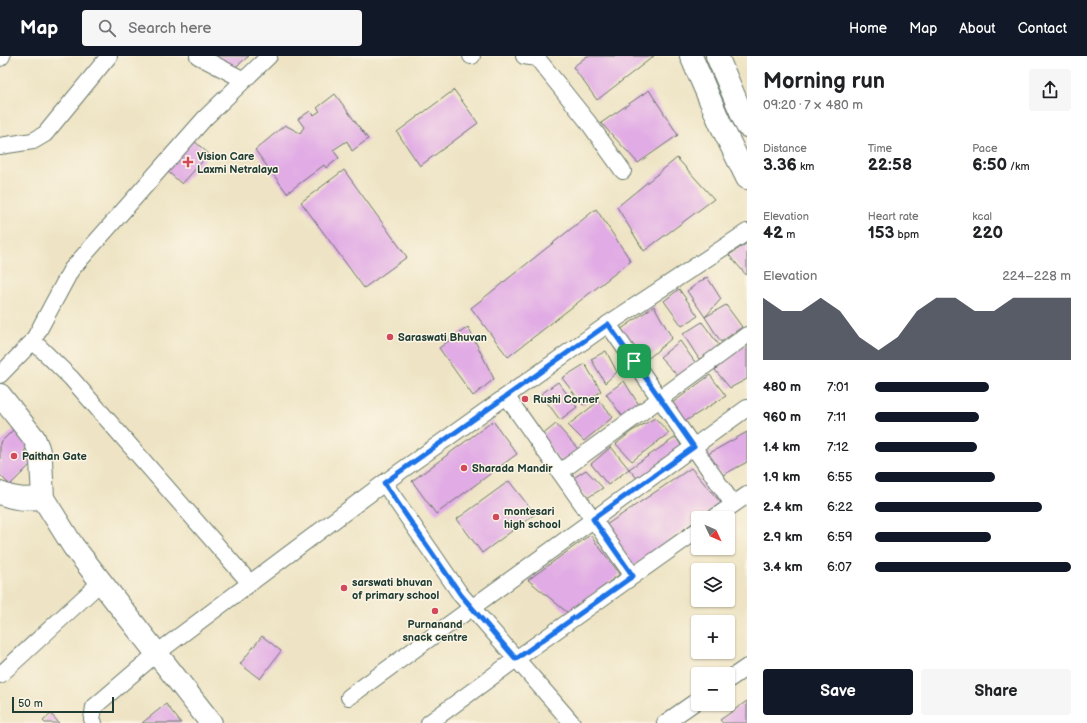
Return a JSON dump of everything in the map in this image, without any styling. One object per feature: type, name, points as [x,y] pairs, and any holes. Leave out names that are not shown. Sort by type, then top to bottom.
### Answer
[{"type":"street","points":[[0,146],[33,141],[45,134],[109,56]]},
{"type":"street","points":[[198,56],[244,80]]},
{"type":"street","points":[[0,375],[33,341],[72,270],[205,118],[269,56]]},
{"type":"street","points":[[524,56],[537,58],[588,122],[623,171]]},
{"type":"street","points":[[691,56],[720,123],[747,178]]},
{"type":"street","points":[[717,56],[747,126]]},
{"type":"street","points":[[94,723],[92,719],[94,707],[156,653],[384,483],[608,324],[747,232]]},
{"type":"street","points":[[608,324],[734,504]]},
{"type":"street","points":[[560,472],[747,334]]},
{"type":"street","points":[[33,341],[71,378],[250,583]]},
{"type":"street","points":[[0,395],[34,438],[41,460],[43,498],[73,546],[211,723]]},
{"type":"street","points":[[506,397],[633,576]]},
{"type":"street","points":[[349,697],[747,408]]},
{"type":"street","points":[[384,483],[461,595],[572,723]]},
{"type":"street","points":[[0,493],[11,498],[23,500],[43,498]]},
{"type":"street","points":[[724,511],[747,495]]},
{"type":"street","points":[[428,723],[691,535]]},
{"type":"street","points":[[0,675],[101,582]]},
{"type":"street","points":[[735,675],[747,667]]},
{"type":"street","points":[[665,723],[691,705]]},
{"type":"building","points":[[214,56],[249,56],[233,69]]},
{"type":"building","points":[[587,56],[654,56],[597,100],[573,67]]},
{"type":"building","points":[[454,90],[478,123],[420,166],[397,132]]},
{"type":"building","points":[[649,90],[678,135],[638,163],[601,123]]},
{"type":"building","points":[[335,94],[368,139],[352,151],[347,141],[333,150],[339,158],[326,168],[324,165],[287,193],[255,150],[285,125],[300,133],[304,127],[298,119],[310,111],[314,115],[320,111],[317,108]]},
{"type":"building","points":[[193,140],[209,154],[182,184],[166,170]]},
{"type":"building","points":[[677,158],[714,199],[644,251],[617,207]]},
{"type":"building","points":[[344,170],[407,257],[364,288],[301,202]]},
{"type":"building","points":[[596,209],[631,261],[508,357],[471,308]]},
{"type":"building","points":[[747,243],[747,276],[729,255]]},
{"type":"building","points":[[707,277],[721,299],[705,317],[687,291]]},
{"type":"building","points":[[679,289],[698,316],[682,326],[664,301]]},
{"type":"building","points":[[726,305],[742,327],[721,342],[705,317]]},
{"type":"building","points":[[654,306],[672,338],[643,363],[620,330]]},
{"type":"building","points":[[702,322],[721,348],[699,359],[683,334]]},
{"type":"building","points":[[468,327],[494,379],[473,396],[439,348]]},
{"type":"building","points":[[680,341],[697,365],[678,376],[660,357]]},
{"type":"building","points":[[747,344],[747,379],[730,388],[715,370],[731,355]]},
{"type":"building","points":[[606,351],[617,372],[605,383],[591,359]]},
{"type":"building","points":[[585,364],[601,391],[583,405],[562,378]]},
{"type":"building","points":[[710,375],[726,396],[684,422],[671,404]]},
{"type":"building","points":[[624,381],[639,405],[623,417],[606,394]]},
{"type":"building","points":[[558,382],[577,407],[560,420],[541,394]]},
{"type":"building","points":[[599,401],[613,417],[584,441],[568,425]]},
{"type":"building","points":[[655,418],[669,433],[632,461],[616,444],[632,431]]},
{"type":"building","name":"Sharada Mandir","points":[[493,421],[517,454],[436,514],[412,481]]},
{"type":"building","points":[[556,424],[578,449],[562,464],[541,436]]},
{"type":"building","name":"Paithan Gate","points":[[16,427],[32,443],[24,451],[34,461],[10,485],[0,475],[0,443]]},
{"type":"building","points":[[747,432],[747,462],[723,475],[701,458]]},
{"type":"building","points":[[676,437],[682,447],[642,484],[629,469]]},
{"type":"building","points":[[611,447],[629,469],[608,485],[591,464]]},
{"type":"building","points":[[691,468],[721,503],[710,511],[691,511],[691,524],[634,566],[606,525]]},
{"type":"building","points":[[586,470],[603,488],[587,498],[572,479]]},
{"type":"building","name":"montesari high school","points":[[509,481],[535,514],[482,553],[457,519]]},
{"type":"building","points":[[590,535],[620,574],[568,613],[528,580]]},
{"type":"building","points":[[262,636],[281,651],[260,679],[240,664]]},
{"type":"building","points":[[747,701],[747,723],[723,723],[720,720],[735,711]]},
{"type":"building","points":[[166,704],[181,723],[142,723]]},
{"type":"building","points":[[51,714],[59,723],[45,723],[43,721]]},
{"type":"place","name":"Vision Care Laxmi Netralaya","points":[[188,162]]},
{"type":"place","name":"Saraswati Bhuvan","points":[[390,337]]},
{"type":"place","name":"Rushi Corner","points":[[525,399]]},
{"type":"place","name":"Paithan Gate","points":[[14,456]]},
{"type":"place","name":"Sharada Mandir","points":[[464,468]]},
{"type":"place","name":"montesari high school","points":[[496,517]]},
{"type":"place","name":"sarswati bhuvan of primary school","points":[[344,588]]},
{"type":"place","name":"Purnanand snack centre","points":[[435,611]]},
{"type":"route","points":[[608,324],[634,361],[694,447],[593,519],[633,576],[516,659],[461,595],[384,483],[608,324]]}]
